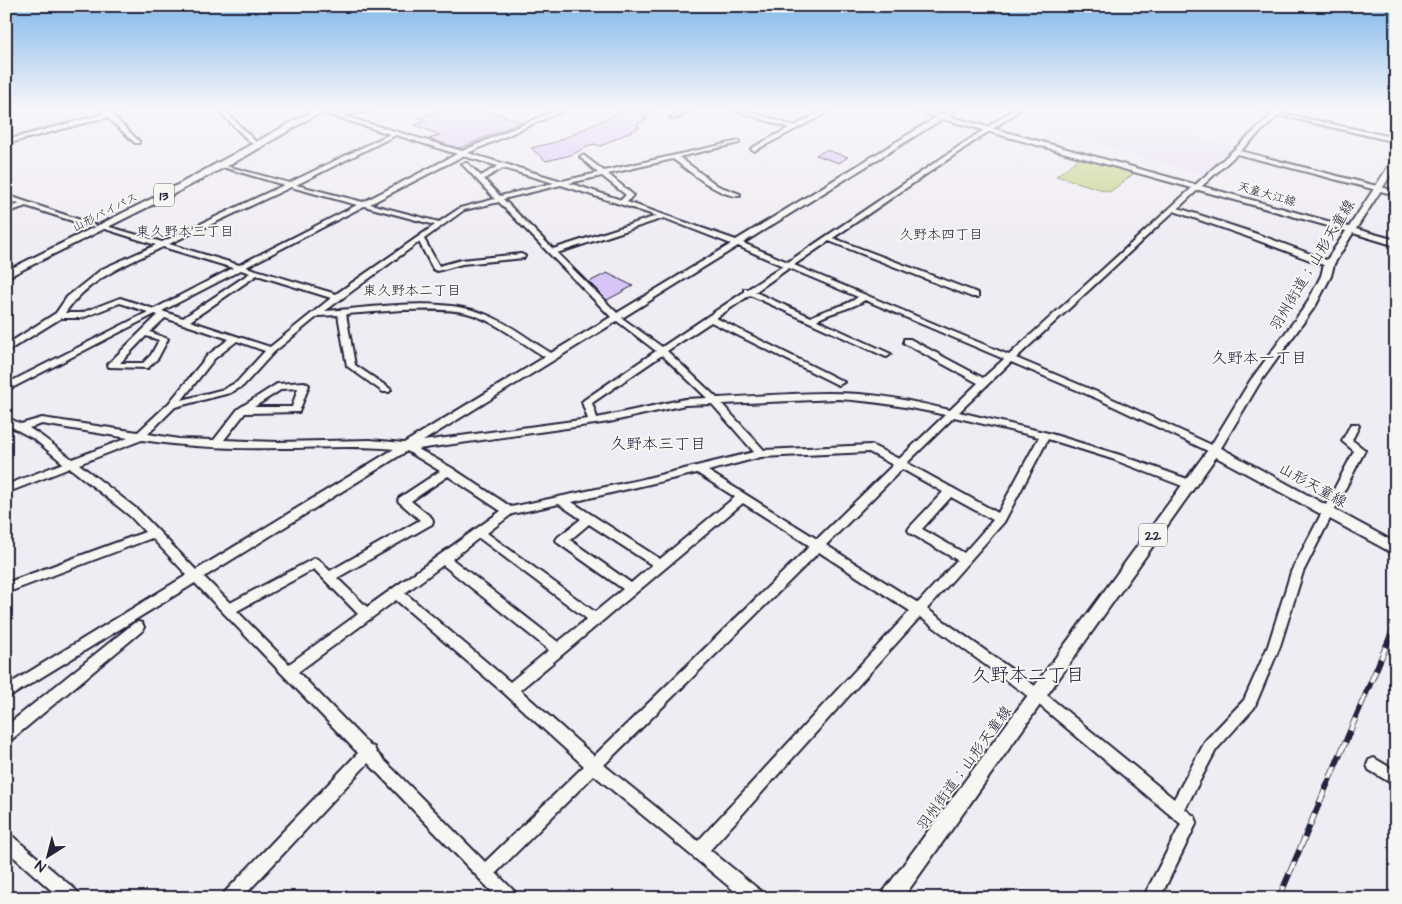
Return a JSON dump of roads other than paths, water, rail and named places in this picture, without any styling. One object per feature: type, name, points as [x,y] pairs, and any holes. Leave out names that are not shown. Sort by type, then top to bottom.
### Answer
[{"type":"highway","name":"山形バイパス","points":[[6,268],[94,226],[234,152]]},
{"type":"highway","name":"山形バイパス","points":[[6,275],[104,227],[244,152]]},
{"type":"main road","name":"天童大江線","points":[[1070,152],[1396,243]]},
{"type":"main road","name":"羽州街道；山形天童線","points":[[891,898],[1214,450],[1260,375],[1311,305],[1328,271],[1329,264],[1396,161]]},
{"type":"main road","name":"山形天童線","points":[[1214,450],[1396,550]]},
{"type":"street","points":[[6,349],[59,316],[70,299],[105,271],[357,152]]},
{"type":"street","points":[[454,152],[623,202],[736,243],[1101,397],[1214,450]]},
{"type":"street","points":[[6,388],[154,310],[464,152]]},
{"type":"street","points":[[172,405],[227,391],[240,384],[271,350],[336,297],[462,209],[694,152]]},
{"type":"street","points":[[6,693],[884,152]]},
{"type":"street","points":[[592,421],[586,402],[955,152]]},
{"type":"street","points":[[485,873],[984,382],[1236,152]]},
{"type":"street","points":[[1237,152],[1396,194]]},
{"type":"street","points":[[583,157],[630,195],[623,202]]},
{"type":"street","points":[[674,157],[716,187],[738,195]]},
{"type":"street","points":[[465,164],[616,317],[661,350],[713,399],[761,454]]},
{"type":"street","points":[[221,165],[440,224]]},
{"type":"street","points":[[480,179],[502,166]]},
{"type":"street","points":[[6,197],[94,226]]},
{"type":"street","points":[[6,211],[25,204]]},
{"type":"street","points":[[1174,209],[1329,264]]},
{"type":"street","points":[[552,252],[664,216]]},
{"type":"street","points":[[104,227],[336,297]]},
{"type":"street","points":[[420,238],[437,270],[461,262],[521,256]]},
{"type":"street","points":[[827,238],[975,295]]},
{"type":"street","points":[[184,321],[255,273]]},
{"type":"street","points":[[747,292],[887,354]]},
{"type":"street","points":[[811,320],[820,313],[853,306],[864,297]]},
{"type":"street","points":[[59,316],[82,316],[120,300],[271,350]]},
{"type":"street","points":[[315,314],[419,308],[462,310],[482,315],[552,358]]},
{"type":"street","points":[[342,313],[351,366],[386,390]]},
{"type":"street","points":[[144,333],[164,339],[155,356],[145,366],[112,365],[144,333],[164,314]]},
{"type":"street","points":[[709,318],[839,382]]},
{"type":"street","points":[[6,489],[73,464],[138,436],[172,405],[211,357],[236,338]]},
{"type":"street","points":[[907,341],[984,382]]},
{"type":"street","points":[[216,444],[241,412],[280,386],[304,385],[296,410],[246,410]]},
{"type":"street","points":[[23,427],[42,421],[178,442],[216,444],[370,443],[407,447],[592,421],[685,402],[713,399],[861,397],[910,404],[1045,435],[1116,457],[1189,484]]},
{"type":"street","points":[[6,420],[23,427],[134,513],[230,609],[509,898]]},
{"type":"street","points":[[1176,811],[1211,745],[1249,704],[1274,646],[1297,572],[1360,450],[1347,442],[1354,426]]},
{"type":"street","points":[[699,851],[966,559],[1000,519],[1045,435]]},
{"type":"street","points":[[407,447],[509,511]]},
{"type":"street","points":[[289,671],[509,511],[562,501],[761,454],[871,448],[1000,519]]},
{"type":"street","points":[[698,469],[919,610],[1037,695],[1190,822],[1151,898]]},
{"type":"street","points":[[329,577],[428,521],[403,502],[448,471]]},
{"type":"street","points":[[949,492],[914,530],[966,559]]},
{"type":"street","points":[[510,690],[741,498]]},
{"type":"street","points":[[562,501],[660,565]]},
{"type":"street","points":[[588,519],[562,540],[632,589]]},
{"type":"street","points":[[6,588],[154,533]]},
{"type":"street","points":[[480,533],[596,619]]},
{"type":"street","points":[[444,559],[559,650]]},
{"type":"street","points":[[230,609],[314,562],[366,614]]},
{"type":"street","points":[[397,594],[510,690],[593,765],[756,898]]},
{"type":"street","points":[[6,735],[138,626]]},
{"type":"street","points":[[231,898],[369,752]]},
{"type":"street","points":[[1374,765],[1396,779]]},
{"type":"street","points":[[7,841],[72,898]]},
{"type":"railway","points":[[1279,898],[1396,623]]},
{"type":"district","name":"東久野本三丁目","points":[[185,231]]},
{"type":"district","name":"久野本四丁目","points":[[941,234]]},
{"type":"district","name":"東久野本二丁目","points":[[412,290]]},
{"type":"district","name":"久野本一丁目","points":[[1259,357]]},
{"type":"district","name":"久野本三丁目","points":[[658,443]]},
{"type":"district","name":"久野本二丁目","points":[[1028,674]]}]
